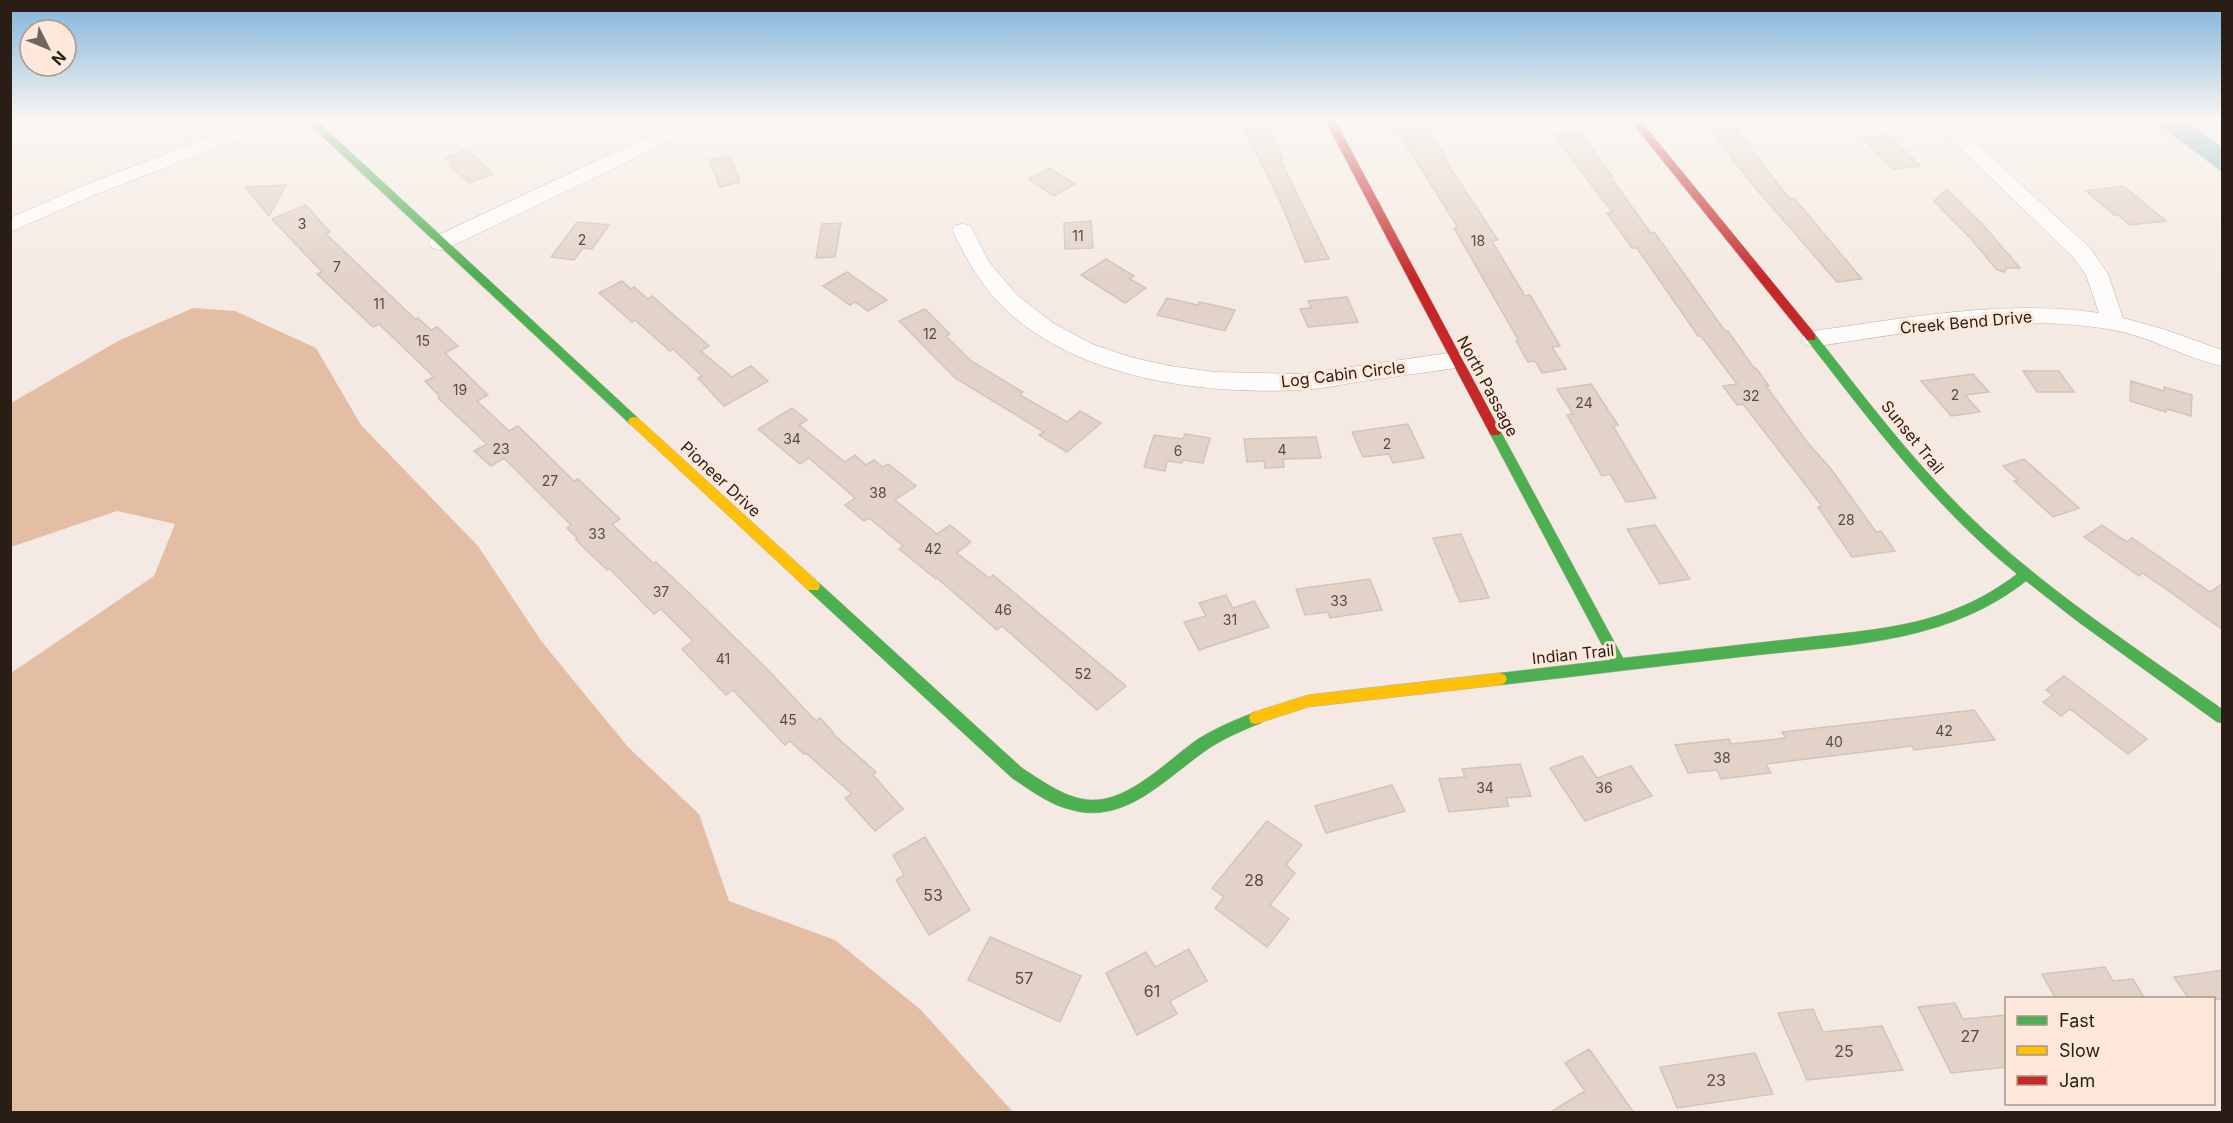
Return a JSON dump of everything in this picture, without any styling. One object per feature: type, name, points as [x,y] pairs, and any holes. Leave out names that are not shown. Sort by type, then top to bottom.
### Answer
[{"type":"street","points":[[10,226],[87,191],[135,172]]},
{"type":"street","name":"Pioneer Drive","points":[[365,172],[1017,773],[1039,790],[1063,802],[1101,807],[1119,804],[1135,795]]},
{"type":"street","points":[[440,243],[589,172]]},
{"type":"street","name":"North Passage","points":[[1358,172],[1620,666]]},
{"type":"street","name":"Sunset Trail","points":[[1678,172],[1920,473],[1950,506],[2026,574],[2223,717]]},
{"type":"street","points":[[1996,172],[2082,252],[2097,274],[2114,323]]},
{"type":"street","name":"Log Cabin Circle","points":[[963,230],[981,266],[1000,290],[1037,322],[1071,344],[1105,358],[1144,369],[1230,381],[1305,382],[1456,360]]},
{"type":"street","name":"Creek Bend Drive","points":[[1813,339],[1996,316],[2063,316],[2114,323],[2223,358]]},
{"type":"street","name":"Indian Trail","points":[[1135,795],[1174,764],[1239,724],[1308,701],[1907,631],[1960,617],[1984,606],[2006,592],[2026,574]]},
{"type":"shaded area","points":[[193,308],[235,311],[316,348],[361,425],[478,546],[542,642],[628,747],[699,814],[729,901],[835,940],[921,1010],[1013,1112],[11,1112],[11,673],[154,576],[175,524],[117,511],[11,547],[11,403],[120,340]]},
{"type":"building","points":[[457,172],[493,174],[469,183]]},
{"type":"building","points":[[714,172],[736,172],[740,182],[720,187]]},
{"type":"building","points":[[1041,172],[1056,172],[1075,184],[1054,196],[1029,179]]},
{"type":"building","points":[[1266,172],[1287,172],[1329,259],[1305,262]]},
{"type":"building","points":[[1424,172],[1453,172],[1498,240],[1492,241],[1525,296],[1530,295],[1560,346],[1552,347],[1566,369],[1542,373],[1535,361],[1528,362],[1516,341],[1519,341],[1454,228],[1458,228]]},
{"type":"building","points":[[1582,172],[1610,172],[1613,177],[1610,177],[1651,233],[1654,232],[1725,331],[1728,331],[1756,368],[1769,386],[1766,386],[1807,442],[1831,469],[1876,532],[1881,531],[1895,551],[1852,557],[1818,507],[1822,506],[1743,404],[1737,405],[1723,386],[1737,384],[1701,336],[1698,336],[1637,248],[1632,248],[1607,213],[1612,212]]},
{"type":"building","points":[[1743,172],[1769,172],[1789,198],[1794,198],[1862,279],[1837,282]]},
{"type":"building","points":[[286,185],[269,216],[245,187]]},
{"type":"building","points":[[2124,186],[2166,221],[2130,225],[2118,215],[2114,215],[2086,191]]},
{"type":"building","points":[[1947,189],[1985,227],[2020,268],[2007,268],[2004,272],[1996,269],[1972,240],[1934,201]]},
{"type":"building","points":[[306,205],[330,232],[326,234],[415,319],[418,318],[431,330],[437,327],[458,346],[445,353],[488,395],[477,401],[509,431],[518,426],[574,481],[578,479],[620,519],[612,524],[688,592],[765,667],[816,721],[820,718],[832,733],[876,772],[873,775],[903,809],[875,831],[845,798],[852,794],[790,741],[785,745],[733,690],[726,695],[682,649],[693,641],[661,609],[654,614],[610,569],[607,570],[576,540],[578,539],[567,528],[571,525],[504,458],[491,466],[474,451],[487,444],[438,398],[440,397],[425,381],[434,377],[379,324],[373,327],[317,274],[322,272],[272,219]]},
{"type":"building","points":[[1091,221],[1093,248],[1065,249],[1064,223]]},
{"type":"building","points":[[577,222],[609,225],[592,249],[583,248],[574,260],[551,257]]},
{"type":"building","points":[[841,223],[835,257],[816,258],[822,224]]},
{"type":"building","points":[[1106,259],[1134,276],[1130,279],[1146,288],[1125,303],[1081,275]]},
{"type":"building","points":[[847,272],[887,300],[868,311],[855,302],[850,305],[823,286]]},
{"type":"building","points":[[622,281],[631,289],[634,287],[648,299],[652,296],[709,346],[701,351],[732,377],[751,366],[768,381],[724,406],[698,378],[702,376],[673,349],[670,351],[635,320],[632,322],[599,293]]},
{"type":"building","points":[[1347,297],[1358,322],[1308,327],[1300,309],[1311,308],[1308,301]]},
{"type":"building","points":[[1167,298],[1235,310],[1225,331],[1157,315]]},
{"type":"building","points":[[925,309],[950,334],[946,336],[971,361],[1023,392],[1020,395],[1067,422],[1080,411],[1101,423],[1067,452],[1039,435],[1044,432],[955,378],[899,321]]},
{"type":"building","points":[[2023,371],[2059,371],[2074,392],[2037,392]]},
{"type":"building","points":[[1973,374],[1989,392],[1965,395],[1980,412],[1951,416],[1921,381]]},
{"type":"building","points":[[2131,381],[2164,391],[2164,387],[2192,395],[2191,416],[2167,409],[2166,412],[2130,401]]},
{"type":"building","points":[[1591,384],[1618,425],[1613,426],[1656,498],[1626,502],[1610,474],[1602,476],[1567,415],[1573,414],[1557,389]]},
{"type":"building","points":[[792,408],[807,420],[799,425],[845,462],[855,455],[866,465],[874,460],[883,467],[888,464],[916,486],[895,500],[937,534],[950,525],[971,542],[957,553],[989,578],[993,575],[1126,686],[1097,710],[1002,626],[997,630],[937,578],[899,549],[903,546],[869,518],[864,521],[845,505],[855,498],[809,458],[800,464],[758,429]]},
{"type":"building","points":[[1408,424],[1424,458],[1393,463],[1389,454],[1363,457],[1352,432]]},
{"type":"building","points":[[1185,434],[1210,438],[1203,463],[1183,460],[1182,463],[1167,461],[1165,471],[1144,467],[1154,435],[1183,439]]},
{"type":"building","points":[[1316,437],[1321,458],[1283,459],[1284,467],[1265,468],[1264,461],[1247,462],[1244,439]]},
{"type":"building","points":[[2024,459],[2079,508],[2053,517],[2014,481],[2018,480],[2003,466]]},
{"type":"building","points":[[1655,525],[1690,579],[1660,584],[1627,529]]},
{"type":"building","points":[[2102,525],[2127,542],[2132,538],[2210,592],[2223,583],[2223,630],[2166,589],[2142,573],[2139,576],[2084,537]]},
{"type":"building","points":[[1461,534],[1489,598],[1460,602],[1433,538]]},
{"type":"building","points":[[1370,579],[1382,610],[1330,618],[1328,612],[1305,615],[1296,589]]},
{"type":"building","points":[[1226,595],[1233,608],[1254,601],[1269,627],[1199,650],[1184,622],[1206,616],[1199,603]]},
{"type":"building","points":[[2064,676],[2147,739],[2128,754],[2070,709],[2061,716],[2043,702],[2053,695],[2046,690]]},
{"type":"building","points":[[1974,710],[1995,740],[1914,750],[1912,746],[1766,764],[1771,773],[1721,779],[1717,770],[1688,773],[1675,745],[1729,739],[1731,744],[1786,738],[1782,732]]},
{"type":"building","points":[[1582,756],[1597,778],[1631,766],[1652,796],[1585,821],[1550,768]]},
{"type":"building","points":[[1520,764],[1531,796],[1506,798],[1509,806],[1449,812],[1439,779],[1465,777],[1462,769]]},
{"type":"building","points":[[1392,785],[1405,811],[1326,833],[1315,806]]},
{"type":"building","points":[[1267,821],[1302,845],[1286,865],[1295,873],[1270,905],[1289,919],[1267,947],[1215,908],[1224,897],[1212,888]]},
{"type":"building","points":[[925,837],[970,910],[929,935],[896,880],[904,875],[893,855]]},
{"type":"building","points":[[990,937],[1081,976],[1060,1022],[968,980]]},
{"type":"building","points":[[1189,949],[1207,981],[1170,1001],[1177,1014],[1137,1035],[1106,973],[1146,952],[1155,967]]},
{"type":"building","points":[[2105,967],[2113,981],[2133,979],[2144,997],[2055,997],[2042,974]]},
{"type":"building","points":[[2223,970],[2223,999],[2188,997],[2174,977]]},
{"type":"building","points":[[1955,1003],[1963,1019],[2005,1015],[2005,1067],[1951,1073],[1918,1007]]},
{"type":"building","points":[[1813,1009],[1823,1032],[1882,1026],[1903,1070],[1807,1080],[1778,1013]]},
{"type":"building","points":[[1589,1049],[1634,1113],[1549,1113],[1585,1091],[1565,1063]]},
{"type":"building","points":[[1755,1053],[1773,1094],[1677,1108],[1660,1067]]},
{"type":"traffic: fast","points":[[366,172],[634,421]]},
{"type":"traffic: fast","points":[[1811,337],[1913,465],[1981,535],[2082,617],[2222,717]]},
{"type":"traffic: fast","points":[[1495,432],[1620,666]]},
{"type":"traffic: fast","points":[[1500,679],[1907,631],[1970,609],[1999,594],[2026,574]]},
{"type":"traffic: fast","points":[[813,586],[1017,773],[1047,792],[1071,803],[1093,807],[1113,804],[1132,796],[1212,739],[1256,718]]},
{"type":"traffic: slow","points":[[634,421],[813,586]]},
{"type":"traffic: slow","points":[[1256,718],[1308,701],[1500,679]]},
{"type":"traffic: jam","points":[[1358,172],[1495,432]]},
{"type":"traffic: jam","points":[[1678,172],[1811,337]]}]
